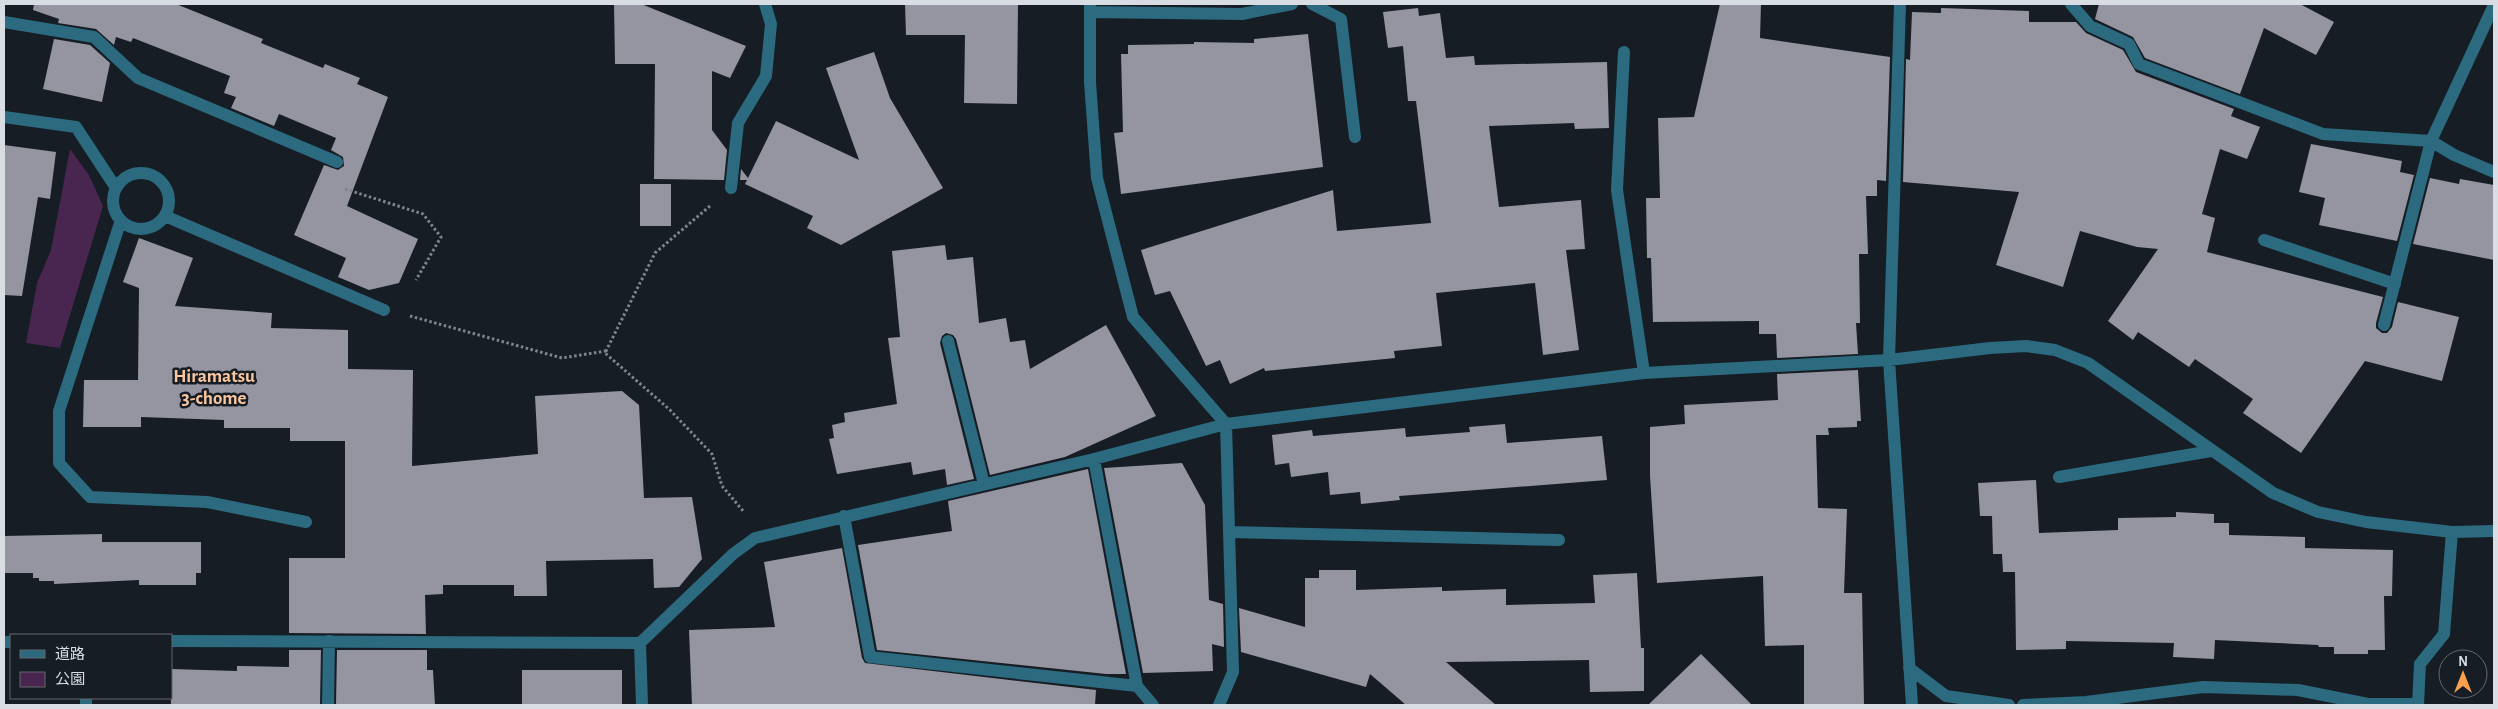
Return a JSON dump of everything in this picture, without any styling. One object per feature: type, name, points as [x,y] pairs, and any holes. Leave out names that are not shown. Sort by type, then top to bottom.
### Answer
[{"type":"street","points":[[732,188],[738,123],[766,76],[771,24],[765,4]]},
{"type":"street","points":[[1219,705],[1233,672],[1226,424],[1134,318],[1097,178],[1090,82],[1090,8],[1242,14],[1292,4]]},
{"type":"street","points":[[1312,4],[1341,19],[1355,137]]},
{"type":"street","points":[[1900,4],[1889,360],[1912,705]]},
{"type":"street","points":[[2071,4],[2090,26],[2130,44],[2140,64],[2323,134],[2431,141],[2454,155],[2494,172]]},
{"type":"street","points":[[2384,326],[2431,141],[2494,5]]},
{"type":"street","points":[[4,22],[94,37],[138,78],[337,162]]},
{"type":"street","points":[[1624,52],[1617,190],[1644,373]]},
{"type":"street","points":[[4,117],[76,127],[116,188]]},
{"type":"street","points":[[147,173],[156,176],[163,182],[170,199],[165,216],[152,227],[128,226],[121,220],[113,205],[116,188],[129,175],[147,173]]},
{"type":"street","points":[[165,216],[384,310]]},
{"type":"street","points":[[121,220],[59,411],[59,463],[90,497],[207,502],[306,522]]},
{"type":"street","points":[[2264,240],[2395,284]]},
{"type":"street","points":[[948,341],[984,484]]},
{"type":"street","points":[[172,641],[640,644],[732,554],[755,538],[1094,459],[1226,424],[1644,373],[1889,360],[1990,348],[2026,346],[2055,350],[2088,363],[2273,493],[2318,512],[2366,522],[2452,532],[2494,531]]},
{"type":"street","points":[[2059,477],[2211,451]]},
{"type":"street","points":[[1094,459],[1137,686],[1153,705]]},
{"type":"street","points":[[844,516],[870,657],[1137,686]]},
{"type":"street","points":[[1229,532],[1559,540]]},
{"type":"street","points":[[2023,705],[2086,702],[2203,687],[2298,690],[2368,704],[2418,704],[2420,664],[2444,634],[2452,532]]},
{"type":"street","points":[[328,705],[329,641]]},
{"type":"street","points":[[640,644],[642,705]]},
{"type":"street","points":[[1909,668],[1946,696],[2009,705]]},
{"type":"path","points":[[337,162],[344,188],[423,214],[441,237],[416,280]]},
{"type":"path","points":[[732,188],[655,253],[605,353],[670,410],[712,454],[722,486],[749,518],[755,538]]},
{"type":"path","points":[[384,310],[562,358],[606,351]]},
{"type":"green space","points":[[70,149],[89,175],[103,206],[60,348],[26,343],[37,283],[51,250]]},
{"type":"building","points":[[34,4],[176,4],[263,39],[261,43],[323,68],[325,64],[360,78],[357,84],[388,97],[347,206],[418,239],[399,283],[369,290],[338,277],[346,258],[294,235],[324,165],[338,170],[344,166],[343,157],[331,150],[336,138],[279,114],[274,126],[231,108],[236,97],[224,93],[230,76],[133,38],[131,42],[116,37],[114,45],[96,29],[58,23],[59,19],[33,10]]},
{"type":"building","points":[[614,4],[641,4],[746,46],[730,78],[712,71],[712,130],[727,150],[724,180],[654,179],[655,64],[615,64]]},
{"type":"building","points":[[905,4],[1018,4],[1017,104],[964,103],[965,35],[906,35]]},
{"type":"building","points":[[1720,4],[1761,4],[1760,38],[1890,57],[1886,181],[1877,180],[1877,196],[1866,196],[1868,254],[1859,254],[1860,323],[1856,323],[1858,354],[1777,358],[1776,334],[1759,334],[1759,321],[1653,322],[1651,258],[1647,258],[1646,198],[1660,198],[1658,118],[1694,117]]},
{"type":"building","points":[[2099,4],[2300,4],[2334,22],[2316,55],[2264,28],[2240,94],[2145,58],[2133,37],[2095,19]]},
{"type":"building","points":[[1418,8],[1419,16],[1440,13],[1446,58],[1474,56],[1475,65],[1607,62],[1609,128],[1575,129],[1574,123],[1489,126],[1499,207],[1581,200],[1585,249],[1566,250],[1579,350],[1543,355],[1535,283],[1436,293],[1442,346],[1394,351],[1395,358],[1265,371],[1264,368],[1230,384],[1220,360],[1206,366],[1170,291],[1155,295],[1141,250],[1333,190],[1337,231],[1431,223],[1416,101],[1408,101],[1403,46],[1388,48],[1383,12]]},
{"type":"building","points":[[1941,8],[2029,11],[2029,22],[2076,22],[2086,33],[2123,50],[2136,72],[2234,109],[2231,116],[2260,127],[2247,159],[2220,149],[2202,214],[2215,218],[2207,252],[2383,297],[2376,323],[2376,328],[2382,333],[2387,333],[2392,327],[2398,302],[2459,317],[2442,381],[2365,361],[2301,453],[2243,413],[2253,399],[2195,359],[2189,367],[2138,332],[2133,340],[2108,321],[2158,249],[2137,247],[2080,231],[2063,287],[1996,265],[2019,192],[1903,182],[1906,59],[1910,60],[1912,12],[1941,13]]},
{"type":"building","points":[[1308,34],[1323,167],[1121,194],[1114,133],[1123,132],[1121,54],[1128,54],[1128,45],[1194,44],[1194,42],[1254,43],[1254,39]]},
{"type":"building","points":[[54,39],[90,45],[110,63],[102,102],[43,89]]},
{"type":"building","points":[[874,52],[890,98],[943,188],[841,245],[807,228],[813,216],[745,184],[747,180],[740,180],[741,169],[748,178],[776,121],[859,160],[826,68]]},
{"type":"building","points":[[2311,144],[2402,161],[2400,172],[2414,175],[2397,241],[2319,225],[2325,198],[2299,192]]},
{"type":"building","points":[[4,145],[56,152],[50,199],[38,197],[22,296],[4,295]]},
{"type":"building","points":[[2430,178],[2459,184],[2460,179],[2494,185],[2494,260],[2413,244]]},
{"type":"building","points":[[640,184],[671,184],[671,226],[640,226]]},
{"type":"building","points":[[139,238],[193,258],[175,306],[272,313],[271,328],[348,330],[348,369],[413,370],[412,466],[538,454],[535,396],[622,391],[639,405],[644,498],[692,497],[702,559],[679,587],[654,588],[653,559],[546,561],[547,596],[514,596],[514,585],[443,585],[443,594],[425,595],[426,634],[289,633],[289,558],[345,558],[345,441],[290,441],[290,428],[224,428],[224,420],[141,417],[141,427],[83,427],[84,380],[138,380],[139,288],[123,282]]},
{"type":"building","points":[[945,245],[947,260],[973,257],[979,323],[1006,318],[1010,342],[1025,340],[1030,369],[1106,325],[1156,416],[1065,457],[990,475],[956,339],[953,335],[946,333],[942,336],[940,343],[974,479],[947,485],[945,469],[913,475],[911,462],[837,474],[829,439],[834,438],[832,425],[845,422],[844,413],[897,404],[888,338],[900,337],[892,251]]},
{"type":"building","points":[[1858,370],[1861,421],[1857,421],[1857,427],[1828,428],[1829,435],[1816,435],[1818,508],[1847,509],[1844,593],[1862,593],[1864,705],[1804,705],[1804,645],[1765,646],[1763,576],[1657,583],[1650,476],[1650,427],[1685,424],[1684,405],[1778,400],[1777,374]]},
{"type":"building","points":[[1505,424],[1507,443],[1602,436],[1607,480],[1399,496],[1400,500],[1361,504],[1360,492],[1330,495],[1328,472],[1291,477],[1289,463],[1275,465],[1272,435],[1312,430],[1313,436],[1405,428],[1406,437],[1470,432],[1469,427]]},
{"type":"building","points":[[1182,463],[1205,505],[1209,600],[1223,604],[1224,647],[1212,644],[1213,671],[1143,673],[1104,468]]},
{"type":"building","points":[[1088,469],[1126,674],[1106,674],[877,650],[858,545],[952,531],[948,501]]},
{"type":"building","points":[[2036,480],[2039,533],[2118,530],[2118,518],[2176,517],[2176,512],[2214,514],[2214,523],[2229,523],[2229,535],[2305,537],[2305,548],[2393,550],[2392,596],[2384,596],[2385,650],[2368,650],[2368,654],[2334,654],[2334,647],[2319,647],[2318,645],[2215,640],[2214,659],[2173,657],[2174,643],[2066,641],[2066,649],[2016,650],[2015,572],[2003,572],[2002,554],[1993,554],[1992,516],[1980,516],[1978,483]]},
{"type":"building","points":[[102,534],[102,542],[201,542],[201,573],[196,573],[196,585],[139,585],[139,580],[54,584],[54,581],[39,581],[39,578],[33,578],[33,573],[4,573],[4,536]]},
{"type":"building","points":[[842,548],[862,658],[865,663],[1096,690],[1095,705],[692,705],[689,630],[775,627],[764,562]]},
{"type":"building","points":[[1319,570],[1356,570],[1356,590],[1442,587],[1442,591],[1506,589],[1506,605],[1595,603],[1593,575],[1637,573],[1641,648],[1644,648],[1644,691],[1590,692],[1589,660],[1446,662],[1496,705],[1406,705],[1370,674],[1366,687],[1241,652],[1239,608],[1305,627],[1305,578],[1319,578]]},
{"type":"building","points":[[289,650],[321,650],[320,705],[171,705],[172,669],[237,671],[237,666],[289,667]]},
{"type":"building","points":[[337,650],[427,650],[427,670],[433,670],[435,705],[336,705]]},
{"type":"building","points":[[1701,654],[1752,705],[1648,705]]},
{"type":"building","points":[[522,670],[622,670],[622,705],[522,705]]},
{"type":"district","name":"Hiramatsu 3-chome","points":[[214,386]]}]
